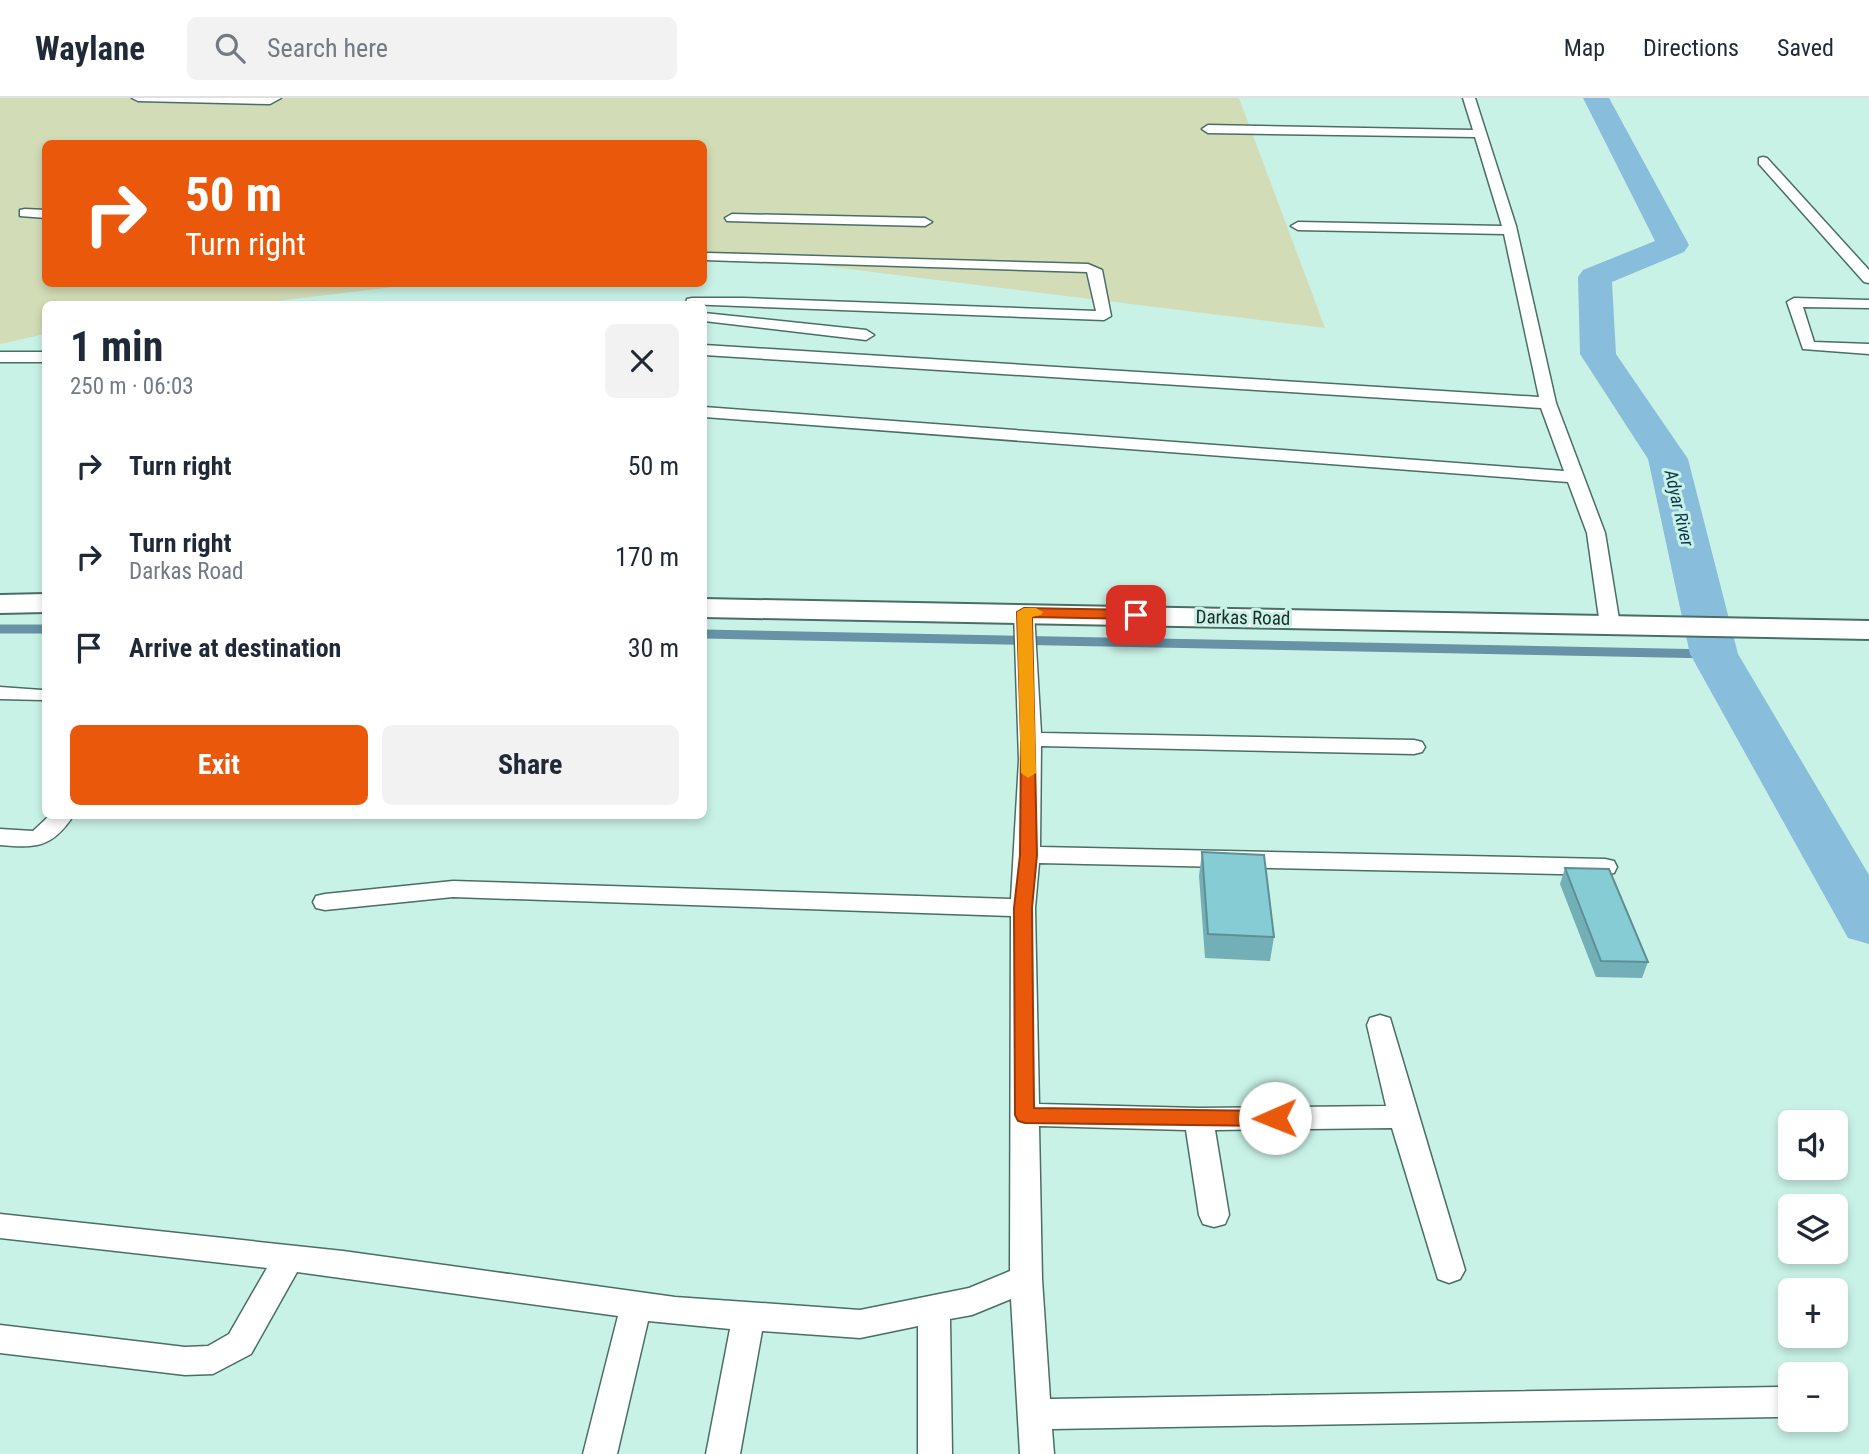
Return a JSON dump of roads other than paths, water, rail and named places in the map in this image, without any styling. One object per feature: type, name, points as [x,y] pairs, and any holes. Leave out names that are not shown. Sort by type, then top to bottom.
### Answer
[{"type":"main road","points":[[0,604],[42,603]]},
{"type":"main road","name":"Darkas Road","points":[[707,608],[1026,630],[1610,625],[1869,630]]},
{"type":"street","points":[[138,98],[270,101],[275,98]]},
{"type":"street","points":[[1469,98],[1510,230],[1548,403],[1597,533],[1610,625]]},
{"type":"street","points":[[1208,129],[1480,134]]},
{"type":"street","points":[[1763,162],[1869,279]]},
{"type":"street","points":[[887,204],[887,225]]},
{"type":"street","points":[[26,214],[42,214]]},
{"type":"street","points":[[732,218],[799,224],[887,225],[925,222]]},
{"type":"street","points":[[1298,226],[1510,230]]},
{"type":"street","points":[[693,298],[966,313],[1104,316],[1095,270],[1088,268],[791,254],[708,257]]},
{"type":"street","points":[[1869,304],[1794,302],[1808,346],[1869,349]]},
{"type":"street","points":[[707,317],[866,335]]},
{"type":"street","points":[[707,350],[1548,403]]},
{"type":"street","points":[[0,357],[42,357]]},
{"type":"street","points":[[707,412],[1577,477]]},
{"type":"street","points":[[1026,630],[1028,855],[1023,908],[1026,1279],[1037,1454]]},
{"type":"street","points":[[0,693],[34,695]]},
{"type":"street","points":[[1028,739],[1414,747]]},
{"type":"street","points":[[0,837],[39,838],[50,834],[59,819]]},
{"type":"street","points":[[1028,855],[1605,867]]},
{"type":"street","points":[[325,902],[453,889],[1023,908]]},
{"type":"street","points":[[1380,1025],[1403,1117],[1449,1270]]},
{"type":"street","points":[[1025,1115],[1199,1119],[1403,1117]]},
{"type":"street","points":[[1199,1119],[1214,1214]]},
{"type":"street","points":[[0,1226],[289,1258],[636,1306],[860,1324],[972,1301],[1026,1279]]},
{"type":"street","points":[[0,1339],[185,1361],[213,1360],[240,1344],[289,1258]]},
{"type":"street","points":[[600,1454],[636,1306]]},
{"type":"street","points":[[934,1310],[935,1454]]},
{"type":"street","points":[[723,1454],[748,1317]]},
{"type":"street","points":[[1034,1414],[1777,1402]]},
{"type":"waterway","name":"Adyar River","points":[[1596,98],[1673,245],[1595,277],[1598,354],[1668,459],[1714,654],[1869,924]]},
{"type":"waterway","points":[[0,629],[42,629]]},
{"type":"waterway","points":[[707,634],[1714,654]]}]
